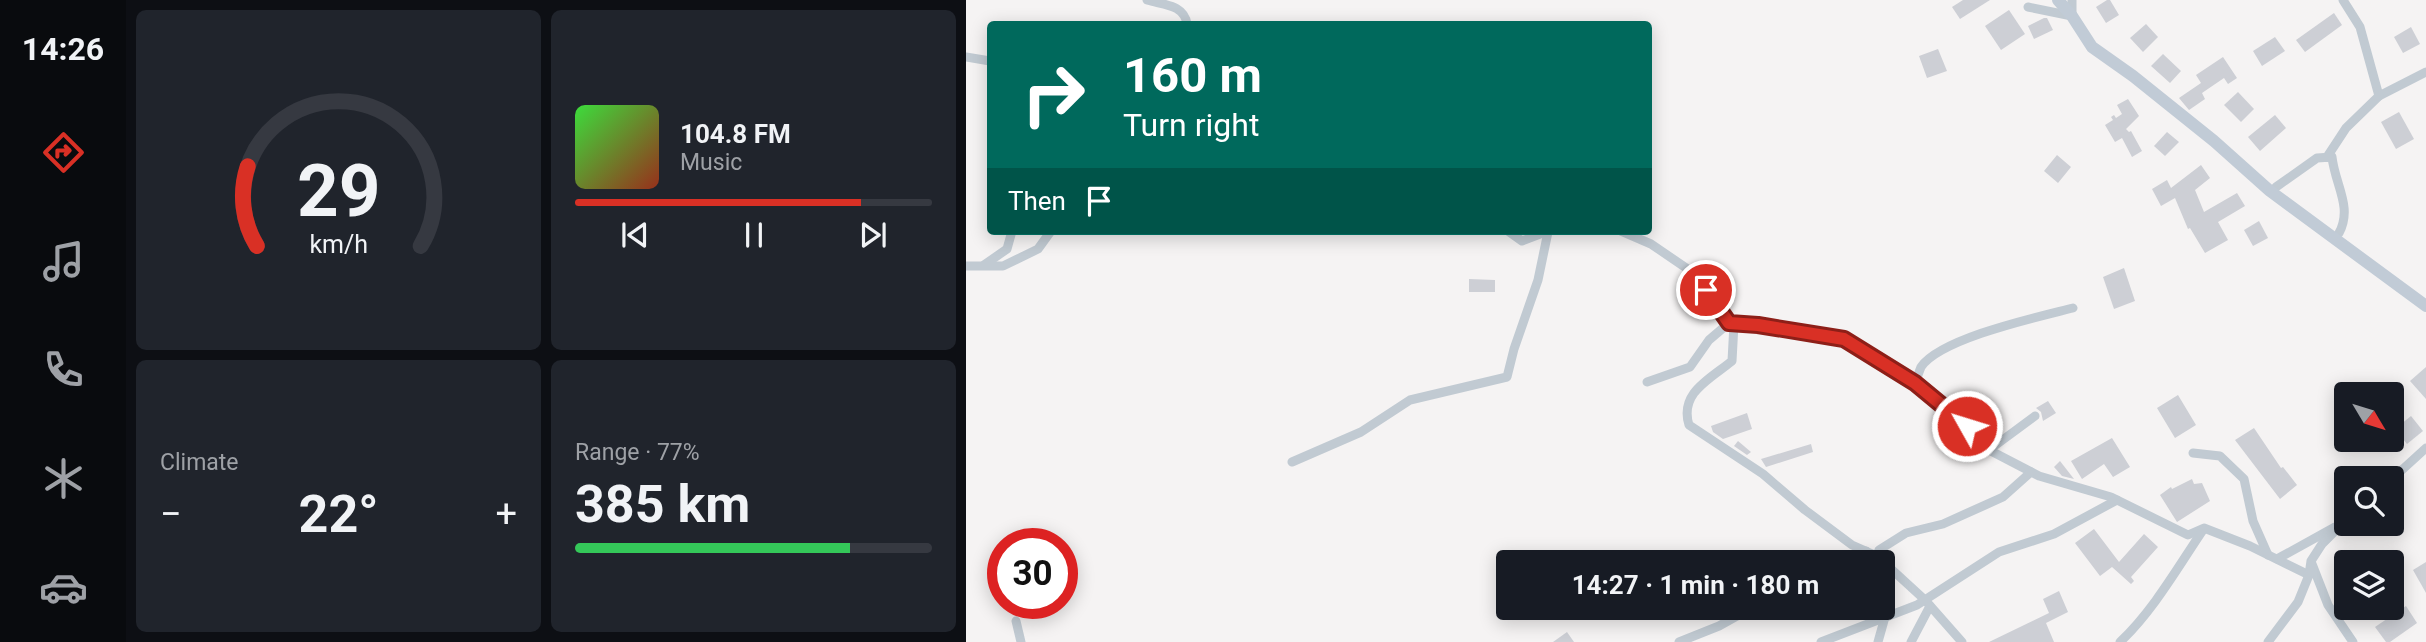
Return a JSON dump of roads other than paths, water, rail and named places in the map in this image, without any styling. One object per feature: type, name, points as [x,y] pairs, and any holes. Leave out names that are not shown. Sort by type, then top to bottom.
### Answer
[{"type":"street","points":[[1147,0],[1176,6],[1187,21]]},
{"type":"street","points":[[2058,0],[2073,16],[2092,47],[2144,84],[2270,191],[2426,306]]},
{"type":"street","points":[[2072,0],[2073,16]]},
{"type":"street","points":[[2343,0],[2360,27],[2379,96]]},
{"type":"street","points":[[2028,7],[2073,16]]},
{"type":"street","points":[[966,57],[987,60]]},
{"type":"street","points":[[2327,157],[2346,128],[2379,96],[2426,72]]},
{"type":"street","points":[[2276,187],[2317,158],[2332,157],[2334,176],[2343,196],[2346,220],[2339,233]]},
{"type":"street","points":[[984,265],[1007,249],[1011,235]]},
{"type":"street","points":[[966,266],[1003,266],[1038,249],[1048,235]]},
{"type":"street","points":[[1513,235],[1522,242],[1539,235]]},
{"type":"street","points":[[1292,462],[1361,432],[1410,400],[1507,377],[1538,279],[1547,235]]},
{"type":"street","points":[[1630,235],[1651,244],[1695,274],[1732,323],[1732,360],[1692,392],[1685,412],[1689,425],[1763,474],[1805,510],[1852,545],[1864,550]]},
{"type":"street","points":[[1915,383],[1922,366],[1942,351],[1975,335],[2073,308]]},
{"type":"street","points":[[1647,382],[1690,367],[1709,340],[1732,323],[1844,339],[1915,383],[1984,440],[1989,450],[2031,472],[2117,500],[2188,535],[2204,528],[2309,575]]},
{"type":"street","points":[[1989,450],[2035,416]]},
{"type":"street","points":[[2404,468],[2426,447]]},
{"type":"street","points":[[2193,453],[2220,456],[2244,480],[2253,521],[2267,555]]},
{"type":"street","points":[[1880,550],[1906,533],[1943,524],[2003,497],[2031,472]]},
{"type":"street","points":[[1895,613],[1927,603],[1999,552],[2054,534],[2117,500]]},
{"type":"street","points":[[2277,559],[2334,527]]},
{"type":"street","points":[[2120,642],[2130,633],[2204,528]]},
{"type":"street","points":[[2268,642],[2298,602],[2309,575],[2311,561],[2334,532]]},
{"type":"street","points":[[2311,561],[2328,605],[2353,642]]},
{"type":"street","points":[[1895,573],[1962,642]]},
{"type":"street","points":[[1911,642],[1927,603]]},
{"type":"street","points":[[1679,642],[1730,620]]},
{"type":"street","points":[[1821,642],[1841,638],[1879,620]]},
{"type":"street","points":[[1878,642],[1884,620]]},
{"type":"street","points":[[1016,621],[1021,642]]}]
